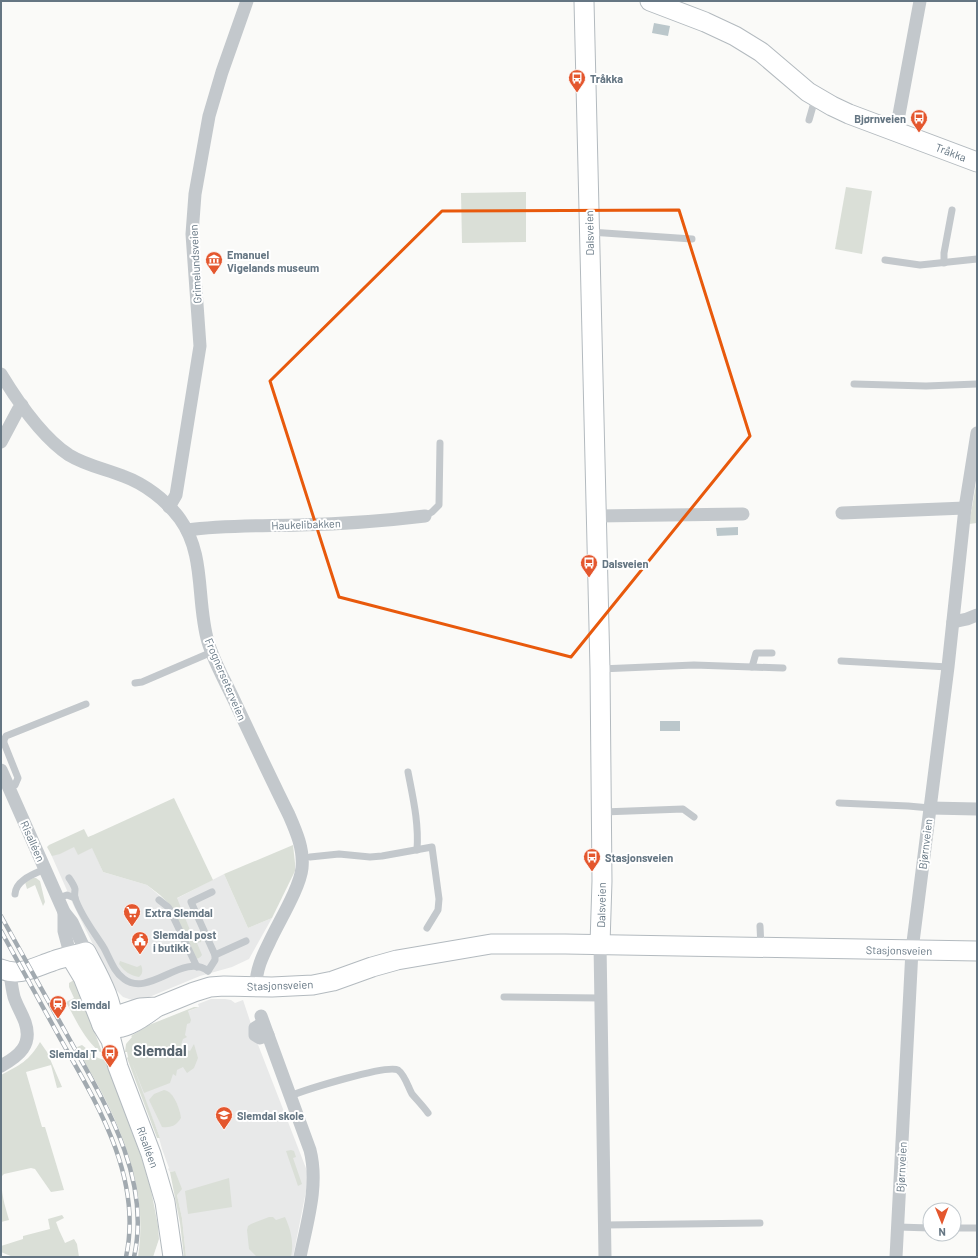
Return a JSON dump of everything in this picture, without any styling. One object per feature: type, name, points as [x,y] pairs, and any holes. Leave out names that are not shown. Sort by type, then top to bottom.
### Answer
[{"type":"street","name":"Grimelundsveien","points":[[169,507],[176,495],[200,346],[192,234],[195,194],[208,116],[247,1]]},
{"type":"street","name":"Dalsveien","points":[[584,1],[600,668],[600,812],[602,882],[600,944],[605,1257]]},
{"type":"street","name":"Tråkka","points":[[650,1],[705,22],[742,40],[761,52],[795,82],[818,98],[849,114],[977,162]]},
{"type":"street","points":[[895,131],[920,1]]},
{"type":"street","name":"Frognerseterveien","points":[[1,374],[22,405],[48,437],[61,449],[79,460],[135,481],[145,487],[169,507],[177,516],[192,540],[197,559],[204,619],[212,652],[289,815],[299,843],[302,859],[302,867],[297,886],[259,962],[256,986]]},
{"type":"street","points":[[1,442],[22,405]]},
{"type":"street","name":"Bjørnveien","points":[[896,1257],[912,950],[948,667],[965,508],[977,433]]},
{"type":"street","points":[[842,512],[965,508]]},
{"type":"street","points":[[596,516],[742,514]]},
{"type":"street","name":"Haukelibakken","points":[[187,530],[388,520],[425,516]]},
{"type":"street","points":[[953,622],[967,620],[977,615]]},
{"type":"street","name":"Risalléen","points":[[1,770],[64,912],[64,931],[78,954],[83,977],[110,1028],[118,1067],[157,1170],[165,1202],[173,1257]]},
{"type":"street","points":[[930,808],[977,810]]},
{"type":"street","name":"Stasjonsveien","points":[[110,1028],[142,1018],[157,1007],[194,992],[209,979],[226,986],[313,985],[333,981],[397,960],[479,946],[516,943],[977,951]]},
{"type":"street","points":[[1,1066],[20,1053],[26,1043],[27,1036],[25,1021],[13,995],[6,971],[24,972],[78,954]]},
{"type":"street","points":[[262,1019],[314,1162],[313,1187],[300,1257]]},
{"type":"lane","points":[[809,120],[813,106],[818,98]]},
{"type":"lane","points":[[944,263],[944,253],[952,210]]},
{"type":"lane","points":[[589,232],[692,239]]},
{"type":"lane","points":[[885,260],[920,265],[977,259]]},
{"type":"lane","points":[[854,384],[926,386],[977,384]]},
{"type":"lane","points":[[425,516],[439,506],[440,443]]},
{"type":"lane","points":[[135,684],[212,652]]},
{"type":"lane","points":[[752,667],[756,653],[772,653]]},
{"type":"lane","points":[[841,661],[948,667]]},
{"type":"lane","points":[[600,668],[694,665],[783,668]]},
{"type":"lane","points":[[10,788],[16,784],[18,778],[4,743],[6,736],[86,704]]},
{"type":"lane","points":[[408,772],[416,814],[418,839],[417,850]]},
{"type":"lane","points":[[839,803],[930,808]]},
{"type":"lane","points":[[600,812],[683,809],[694,817]]},
{"type":"lane","points":[[310,857],[339,854],[370,857],[432,847],[437,875],[439,905],[438,910],[427,928]]},
{"type":"lane","points":[[16,894],[16,889],[27,877],[45,869]]},
{"type":"lane","points":[[69,878],[75,889],[75,898],[85,918],[112,964],[120,975],[128,982],[143,983],[188,967],[197,967]]},
{"type":"lane","points":[[159,900],[170,910],[197,967],[209,979],[215,960],[215,955],[191,902],[212,892]]},
{"type":"lane","points":[[58,898],[67,895],[75,898]]},
{"type":"lane","points":[[760,926],[761,948]]},
{"type":"lane","points":[[215,955],[246,941]]},
{"type":"lane","points":[[504,997],[601,998]]},
{"type":"lane","points":[[290,1096],[366,1074],[395,1069],[402,1074],[413,1095],[428,1113]]},
{"type":"lane","points":[[605,1224],[760,1223]]},
{"type":"lane","points":[[898,1227],[922,1228]]},
{"type":"lane","points":[[962,1228],[977,1228]]},
{"type":"highlighted area","points":[[679,210],[750,436],[571,657],[339,597],[270,381],[442,211]]},
{"type":"shaded area","points":[[654,23],[670,26],[668,36],[652,33]]},
{"type":"shaded area","points":[[846,187],[872,191],[862,254],[835,249]]},
{"type":"shaded area","points":[[526,192],[526,242],[462,243],[461,193]]},
{"type":"shaded area","points":[[977,479],[977,523],[969,524]]},
{"type":"shaded area","points":[[738,527],[738,535],[717,536],[716,528]]},
{"type":"shaded area","points":[[660,721],[680,721],[680,731],[660,731]]},
{"type":"shaded area","points":[[174,798],[213,880],[177,898],[192,935],[199,936],[201,939],[201,942],[197,943],[202,955],[200,958],[195,958],[168,903],[147,885],[103,872],[92,848],[78,855],[74,847],[52,856],[47,847],[84,829],[88,837]]},
{"type":"shaded area","points":[[88,837],[103,872],[147,885],[168,903],[224,874],[248,928],[272,918],[249,959],[232,967],[200,976],[142,1000],[132,1000],[123,997],[115,989],[73,904],[50,852]]},
{"type":"shaded area","points":[[293,845],[295,871],[272,918],[248,928],[224,874]]},
{"type":"shaded area","points":[[33,878],[40,881],[45,902],[43,906],[35,885],[27,889],[25,882]]},
{"type":"shaded area","points":[[120,961],[137,967],[141,965],[141,975],[139,977],[128,973],[119,964]]},
{"type":"shaded area","points":[[74,980],[102,1052],[94,1047],[89,1041],[66,1002],[74,998],[69,987],[69,983]]},
{"type":"shaded area","name":"Slemdal skole","points":[[211,999],[231,1000],[235,1003],[243,1000],[257,1042],[309,1176],[293,1257],[186,1257],[175,1171],[170,1172],[168,1169],[169,1168],[162,1149],[160,1138],[132,1066],[130,1056],[150,1026],[199,1007],[198,1004]]},
{"type":"shaded area","points":[[194,1007],[199,1007],[188,1011],[191,1020],[190,1023],[187,1024],[185,1035],[187,1037],[183,1039],[181,1045],[183,1049],[190,1051],[194,1044],[198,1058],[194,1068],[187,1073],[183,1067],[177,1070],[176,1076],[173,1074],[170,1083],[144,1093],[132,1063],[160,1138],[157,1138],[127,1058],[127,1052],[125,1052],[126,1044],[132,1037],[131,1036],[149,1025]]},
{"type":"shaded area","points":[[40,1042],[47,1052],[62,1087],[57,1088],[51,1065],[26,1072],[42,1127],[45,1127],[64,1190],[51,1192],[35,1169],[31,1168],[4,1174],[2,1176],[2,1193],[9,1220],[1,1222],[1,1075],[24,1062],[32,1054]]},
{"type":"shaded area","points":[[82,1045],[98,1058],[105,1060],[142,1159],[151,1190],[158,1226],[159,1239],[153,1257],[138,1257],[140,1217],[138,1197],[129,1157],[115,1119],[77,1047]]},
{"type":"shaded area","points":[[164,1090],[168,1091],[174,1097],[181,1118],[175,1125],[168,1127],[162,1127],[149,1100],[154,1094]]},
{"type":"shaded area","points":[[286,1151],[294,1151],[296,1157],[293,1158],[302,1184],[298,1186]]},
{"type":"shaded area","points":[[175,1171],[182,1189],[177,1195],[182,1218],[186,1257],[184,1257],[180,1223],[170,1172]]},
{"type":"shaded area","points":[[229,1178],[232,1207],[188,1214],[185,1191]]},
{"type":"shaded area","points":[[62,1215],[64,1218],[56,1222],[59,1230],[65,1243],[74,1239],[77,1244],[79,1257],[13,1257],[1,1252],[1,1246],[23,1239],[23,1236],[50,1229],[48,1219]]},
{"type":"shaded area","points":[[269,1217],[273,1217],[276,1220],[285,1217],[291,1237],[291,1257],[257,1257],[249,1249],[248,1226]]},
{"type":"railway","points":[[1,916],[95,1085],[121,1140],[130,1168],[136,1197],[138,1227],[134,1257]]},
{"type":"railway","points":[[1,931],[89,1090],[114,1144],[123,1171],[128,1199],[130,1228],[126,1257]]},
{"type":"place","name":"Tråkka","points":[[577,93]]},
{"type":"place","name":"Bjørnveien","points":[[919,133]]},
{"type":"place","name":"Emanuel Vigelands museum","points":[[214,275]]},
{"type":"place","name":"Dalsveien","points":[[589,578]]},
{"type":"place","name":"Stasjonsveien","points":[[592,872]]},
{"type":"place","name":"Extra Slemdal","points":[[132,927]]},
{"type":"place","name":"Slemdal post i butikk","points":[[140,955]]},
{"type":"place","name":"Slemdal","points":[[58,1019]]},
{"type":"place","name":"Slemdal T","points":[[110,1068]]},
{"type":"place","name":"Slemdal skole","points":[[224,1130]]},
{"type":"district","name":"Slemdal","points":[[160,1050]]}]
